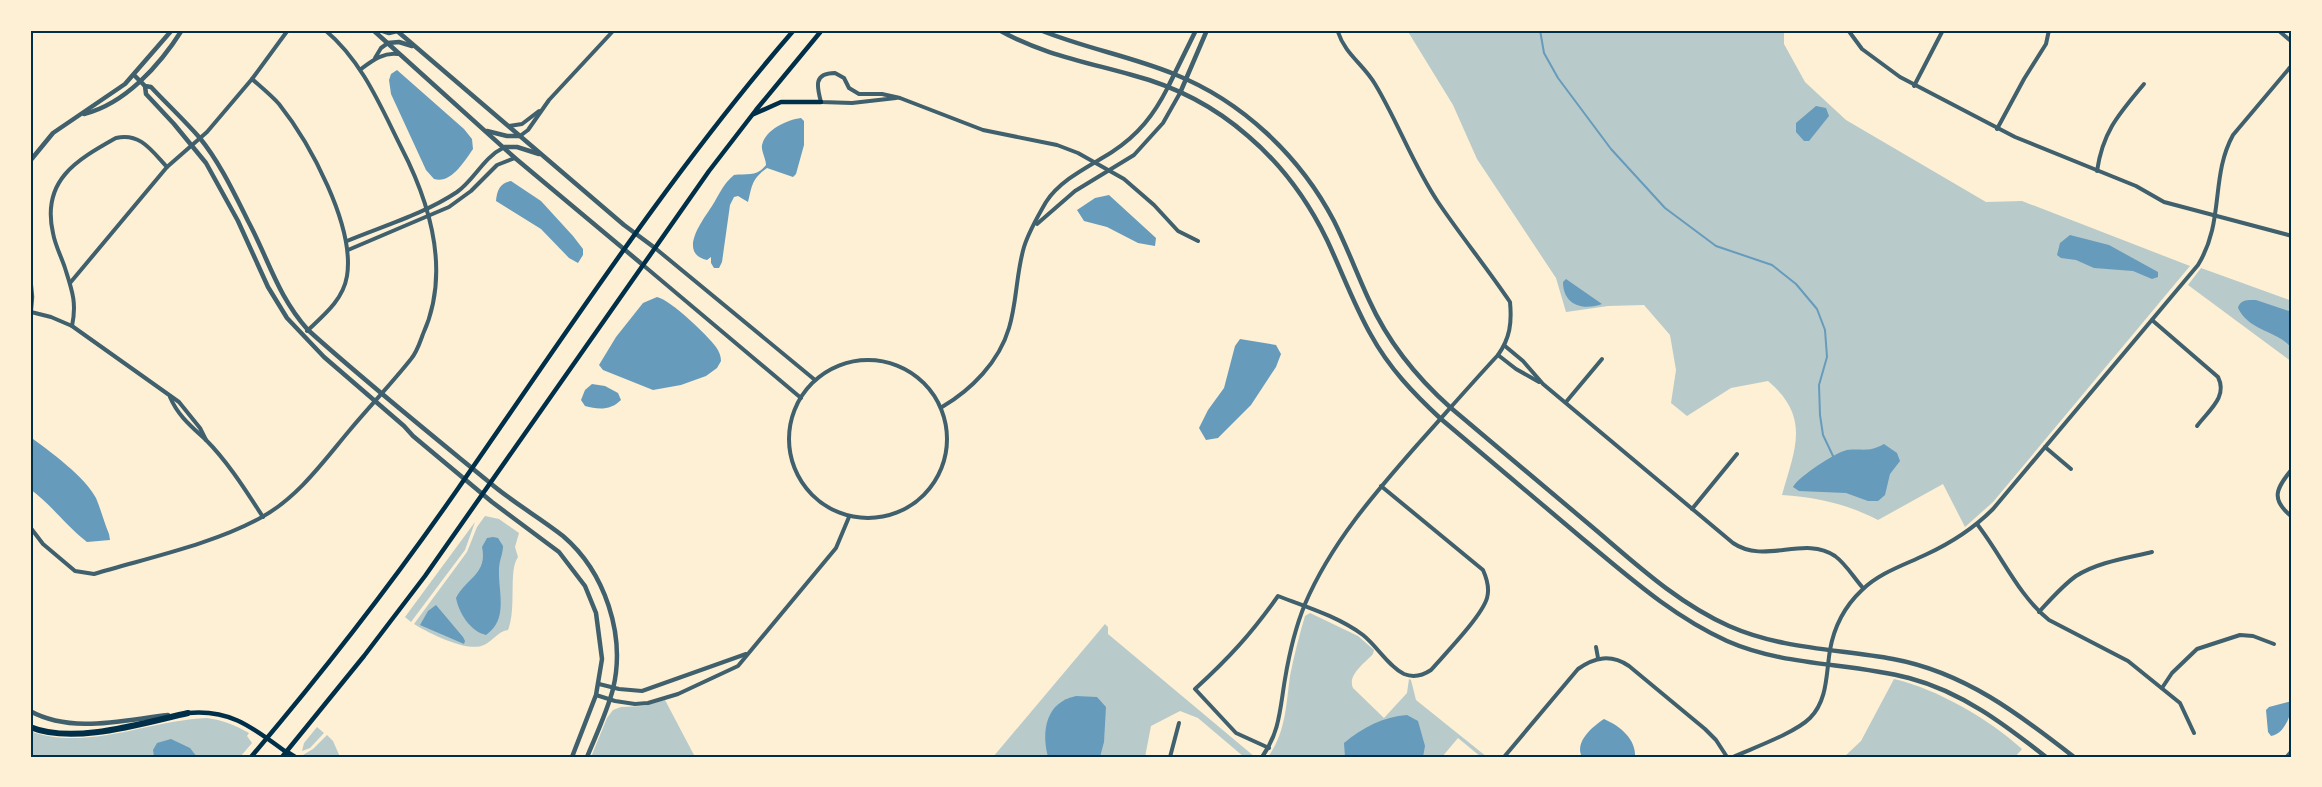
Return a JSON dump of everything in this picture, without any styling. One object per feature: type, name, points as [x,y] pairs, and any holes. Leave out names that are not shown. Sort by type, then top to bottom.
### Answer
[{"type":"highway","points":[[30,727],[51,733],[75,734],[188,713]]},
{"type":"highway","points":[[284,754],[294,757]]},
{"type":"main road","points":[[251,757],[362,621],[465,480],[625,250],[739,96],[794,30]]},
{"type":"main road","points":[[188,713],[207,712],[226,715],[250,726],[284,754],[392,620],[483,495],[655,248],[752,115],[822,30]]},
{"type":"main road","points":[[752,115],[781,102],[821,102]]},
{"type":"street","points":[[30,161],[52,133],[125,84],[172,30]]},
{"type":"street","points":[[81,115],[112,103],[140,81],[182,30]]},
{"type":"street","points":[[70,283],[167,167],[200,138],[252,79],[288,30]]},
{"type":"street","points":[[30,527],[43,544],[75,571],[94,574],[218,536],[262,517],[296,493],[412,358],[430,319],[437,287],[438,257],[427,208],[413,171],[361,69],[347,50],[325,30]]},
{"type":"street","points":[[373,30],[503,148],[801,398]]},
{"type":"street","points":[[380,30],[389,33],[397,30],[542,155],[815,380]]},
{"type":"street","points":[[509,126],[522,124],[540,111],[614,30]]},
{"type":"street","points":[[999,30],[1028,45],[1057,56],[1134,75],[1168,87],[1236,126],[1270,156],[1288,177],[1318,222],[1376,344],[1407,386],[1441,419],[1644,590],[1679,615],[1720,637],[1761,653],[1793,661],[1871,670],[1935,687],[1989,714],[2046,757]]},
{"type":"street","points":[[1040,30],[1175,74],[1221,98],[1274,141],[1299,168],[1333,219],[1370,302],[1391,340],[1417,375],[1451,408],[1653,578],[1686,602],[1715,619],[1747,633],[1778,642],[1893,659],[1944,674],[2002,703],[2074,757]]},
{"type":"street","points":[[942,407],[969,388],[1000,349],[1009,329],[1024,248],[1046,202],[1066,182],[1112,152],[1143,127],[1168,87],[1196,30]]},
{"type":"street","points":[[1035,227],[1075,191],[1134,155],[1148,142],[1163,123],[1187,80],[1207,30]]},
{"type":"street","points":[[1848,30],[1862,49],[1914,86],[1998,129],[2136,186],[2164,202],[2292,236]]},
{"type":"street","points":[[1914,86],[1941,38],[1942,30]]},
{"type":"street","points":[[1998,129],[2024,79],[2046,44],[2049,30]]},
{"type":"street","points":[[2278,30],[2292,42]]},
{"type":"street","points":[[1262,757],[1269,748],[1281,714],[1285,679],[1304,606],[1327,560],[1381,486],[1505,346],[1512,321],[1510,302],[1437,201],[1411,156],[1391,111],[1373,81],[1346,49],[1338,32]]},
{"type":"street","points":[[374,59],[381,48],[388,43],[399,42],[417,48]]},
{"type":"street","points":[[361,69],[374,59],[388,54],[400,54]]},
{"type":"street","points":[[1732,757],[1799,726],[1810,718],[1822,699],[1829,651],[1845,609],[1863,588],[1885,573],[1946,545],[1977,524],[1993,509],[2198,265],[2208,248],[2216,215],[2222,159],[2227,147],[2233,135],[2292,65]]},
{"type":"street","points":[[896,98],[852,103],[821,102],[816,88],[818,80],[828,73],[840,75],[849,88],[860,94],[882,94],[909,101],[983,130],[1057,145],[1109,170],[1140,192],[1178,231],[1198,240]]},
{"type":"street","points":[[134,75],[145,86],[151,87],[200,138],[215,160],[250,224],[269,271],[308,330],[490,483],[563,537],[590,568],[605,596],[613,628],[617,660],[610,699],[587,757]]},
{"type":"street","points":[[252,79],[277,102],[302,139],[329,191],[348,250],[347,276],[339,297],[302,335]]},
{"type":"street","points":[[2097,171],[2100,149],[2111,126],[2144,84]]},
{"type":"street","points":[[145,86],[146,94],[206,164],[238,221],[272,295],[302,335],[324,357],[465,480],[559,552],[585,586],[600,630],[602,659],[596,695],[572,757]]},
{"type":"street","points":[[484,130],[509,136],[520,136],[533,125],[540,111]]},
{"type":"street","points":[[72,326],[76,309],[70,283],[52,232],[51,214],[54,193],[77,160],[123,136],[143,141],[167,167]]},
{"type":"street","points":[[346,241],[427,208],[459,190],[494,154],[503,148],[519,147],[542,155]]},
{"type":"street","points":[[348,250],[459,201],[496,165],[515,158]]},
{"type":"street","points":[[30,277],[32,312],[30,320]]},
{"type":"street","points":[[32,312],[72,326],[169,396],[174,406],[195,432],[206,440],[230,470],[262,517]]},
{"type":"street","points":[[2152,320],[2218,377],[2222,385],[2220,397],[2197,426]]},
{"type":"street","points":[[1505,346],[1523,361],[1543,384]]},
{"type":"street","points":[[1498,355],[1566,402],[1733,543],[1747,550],[1762,553],[1812,548],[1828,552],[1841,562],[1863,588]]},
{"type":"street","points":[[1566,402],[1602,359]]},
{"type":"street","points":[[867,360],[906,369],[934,394],[942,407],[948,435],[948,448],[942,468],[930,490],[912,506],[891,516],[858,519],[836,512],[817,500],[808,491],[795,469],[789,435],[794,411],[815,380],[830,370],[848,363],[867,360]]},
{"type":"street","points":[[2045,447],[2071,469]]},
{"type":"street","points":[[1692,509],[1737,454]]},
{"type":"street","points":[[2292,469],[2279,485],[2276,497],[2292,518]]},
{"type":"street","points":[[1269,748],[1236,733],[1194,689],[1231,657],[1255,629],[1278,596],[1322,613],[1362,634],[1400,671],[1416,677],[1431,670],[1486,601],[1488,586],[1483,570],[1381,486]]},
{"type":"street","points":[[596,695],[635,704],[648,703],[678,694],[738,666],[836,548],[849,517]]},
{"type":"street","points":[[1977,524],[1997,550],[2029,603],[2049,620],[2128,661],[2180,703],[2194,733]]},
{"type":"street","points":[[2039,612],[2062,587],[2077,576],[2093,568],[2152,552]]},
{"type":"street","points":[[2162,688],[2172,673],[2197,650],[2240,635],[2253,636],[2274,644]]},
{"type":"street","points":[[1596,647],[1598,658]]},
{"type":"street","points":[[599,684],[633,692],[652,689],[747,654]]},
{"type":"street","points":[[1504,757],[1578,669],[1598,658],[1610,658],[1629,666],[1705,729],[1716,740],[1727,757]]},
{"type":"street","points":[[30,711],[53,721],[75,724],[188,713]]},
{"type":"street","points":[[1170,757],[1179,723]]},
{"type":"street","points":[[2287,757],[2292,751]]},
{"type":"shaded area","points":[[1407,30],[1784,30],[1784,44],[1805,82],[1846,120],[1986,202],[2022,201],[2190,266],[1993,502],[1965,527],[1943,484],[1878,520],[1831,502],[1782,495],[1795,448],[1796,434],[1795,421],[1781,394],[1768,381],[1731,388],[1687,416],[1671,403],[1676,370],[1670,335],[1644,305],[1608,306],[1566,312],[1556,278],[1477,159],[1453,105]]},
{"type":"shaded area","points":[[2201,268],[2292,301],[2292,362],[2188,285]]},
{"type":"shaded area","points":[[485,516],[499,519],[519,533],[515,547],[518,557],[513,571],[512,611],[508,630],[477,647],[448,641],[414,624],[467,552],[477,527]]},
{"type":"shaded area","points":[[475,522],[465,550],[411,622],[405,617]]},
{"type":"shaded area","points":[[1310,613],[1358,636],[1374,650],[1352,678],[1352,683],[1353,688],[1384,718],[1407,693],[1409,679],[1416,700],[1487,757],[1481,757],[1458,738],[1442,757],[1268,757],[1282,728],[1297,646],[1305,616]]},
{"type":"shaded area","points":[[1105,624],[1108,627],[1108,634],[1255,757],[1244,757],[1198,718],[1180,711],[1151,726],[1145,757],[993,757]]},
{"type":"shaded area","points":[[1894,679],[1928,690],[1962,707],[1994,727],[2022,749],[2015,757],[1844,757],[1861,741]]},
{"type":"shaded area","points":[[665,700],[695,757],[591,757],[607,718],[613,710],[621,707],[644,706]]},
{"type":"shaded area","points":[[207,718],[228,723],[249,733],[247,736],[252,743],[240,757],[30,757],[30,731],[51,737],[95,737]]},
{"type":"shaded area","points":[[317,727],[324,733],[310,748],[302,751],[304,743]]},
{"type":"shaded area","points":[[327,735],[333,741],[340,757],[306,757],[303,755],[313,749]]},
{"type":"water","points":[[397,70],[464,129],[472,139],[473,149],[466,160],[446,178],[434,179],[426,170],[391,94],[389,80],[391,74]]},
{"type":"water","points":[[1816,106],[1826,108],[1829,116],[1809,141],[1804,141],[1796,132],[1796,123]]},
{"type":"water","points":[[801,118],[804,121],[804,145],[796,174],[793,177],[767,168],[755,180],[748,202],[738,196],[734,197],[730,205],[722,262],[719,268],[714,268],[711,257],[707,260],[698,256],[694,251],[695,236],[703,219],[730,178],[734,175],[751,174],[763,169],[766,165],[762,145],[768,134],[784,123]]},
{"type":"water","points":[[511,181],[541,201],[573,236],[583,249],[583,255],[578,263],[569,258],[541,229],[496,201],[500,188],[504,183]]},
{"type":"water","points":[[1109,195],[1156,238],[1155,246],[1138,243],[1107,227],[1084,221],[1077,210],[1095,198]]},
{"type":"water","points":[[2070,235],[2109,245],[2158,272],[2158,277],[2152,279],[2133,271],[2094,268],[2076,260],[2061,258],[2057,255],[2060,243]]},
{"type":"water","points":[[1566,279],[1602,304],[1588,307],[1570,301],[1564,290],[1563,282]]},
{"type":"water","points":[[657,297],[679,311],[705,335],[717,349],[721,361],[717,368],[706,376],[681,385],[653,390],[603,370],[599,365],[616,337],[643,303]]},
{"type":"water","points":[[2256,300],[2292,312],[2292,348],[2243,316],[2238,308],[2241,303]]},
{"type":"water","points":[[1240,339],[1276,345],[1281,354],[1276,367],[1251,405],[1218,438],[1206,440],[1199,428],[1208,410],[1224,388],[1235,346]]},
{"type":"water","points":[[592,384],[605,386],[618,393],[621,400],[613,406],[604,408],[585,406],[581,400],[585,390]]},
{"type":"water","points":[[30,437],[66,465],[91,490],[98,502],[110,540],[87,542],[30,489]]},
{"type":"water","points":[[1884,444],[1897,453],[1900,461],[1890,474],[1885,495],[1878,501],[1868,501],[1846,493],[1799,491],[1793,487],[1809,471],[1842,452],[1869,449]]},
{"type":"water","points":[[487,538],[498,538],[503,546],[499,569],[501,605],[498,621],[486,635],[475,630],[466,621],[456,598],[479,570],[482,564],[482,547]]},
{"type":"water","points":[[436,605],[463,637],[464,644],[420,625],[428,611]]},
{"type":"water","points":[[1076,696],[1097,697],[1106,707],[1104,742],[1100,757],[1048,757],[1045,737],[1048,719],[1058,704]]},
{"type":"water","points":[[2292,701],[2291,711],[2284,727],[2271,736],[2268,732],[2266,710],[2269,707]]},
{"type":"water","points":[[1407,715],[1418,721],[1425,746],[1423,757],[1345,757],[1344,743],[1358,732],[1382,721]]},
{"type":"water","points":[[1604,719],[1616,725],[1626,734],[1633,744],[1635,757],[1582,757],[1580,746],[1582,740]]},
{"type":"water","points":[[171,739],[190,748],[197,757],[154,757],[153,750],[157,743]]},
{"type":"waterway","points":[[1540,30],[1544,53],[1558,78],[1611,149],[1665,208],[1716,246],[1772,265],[1796,284],[1817,309],[1825,330],[1827,357],[1819,385],[1820,415],[1823,435],[1833,456]]}]
